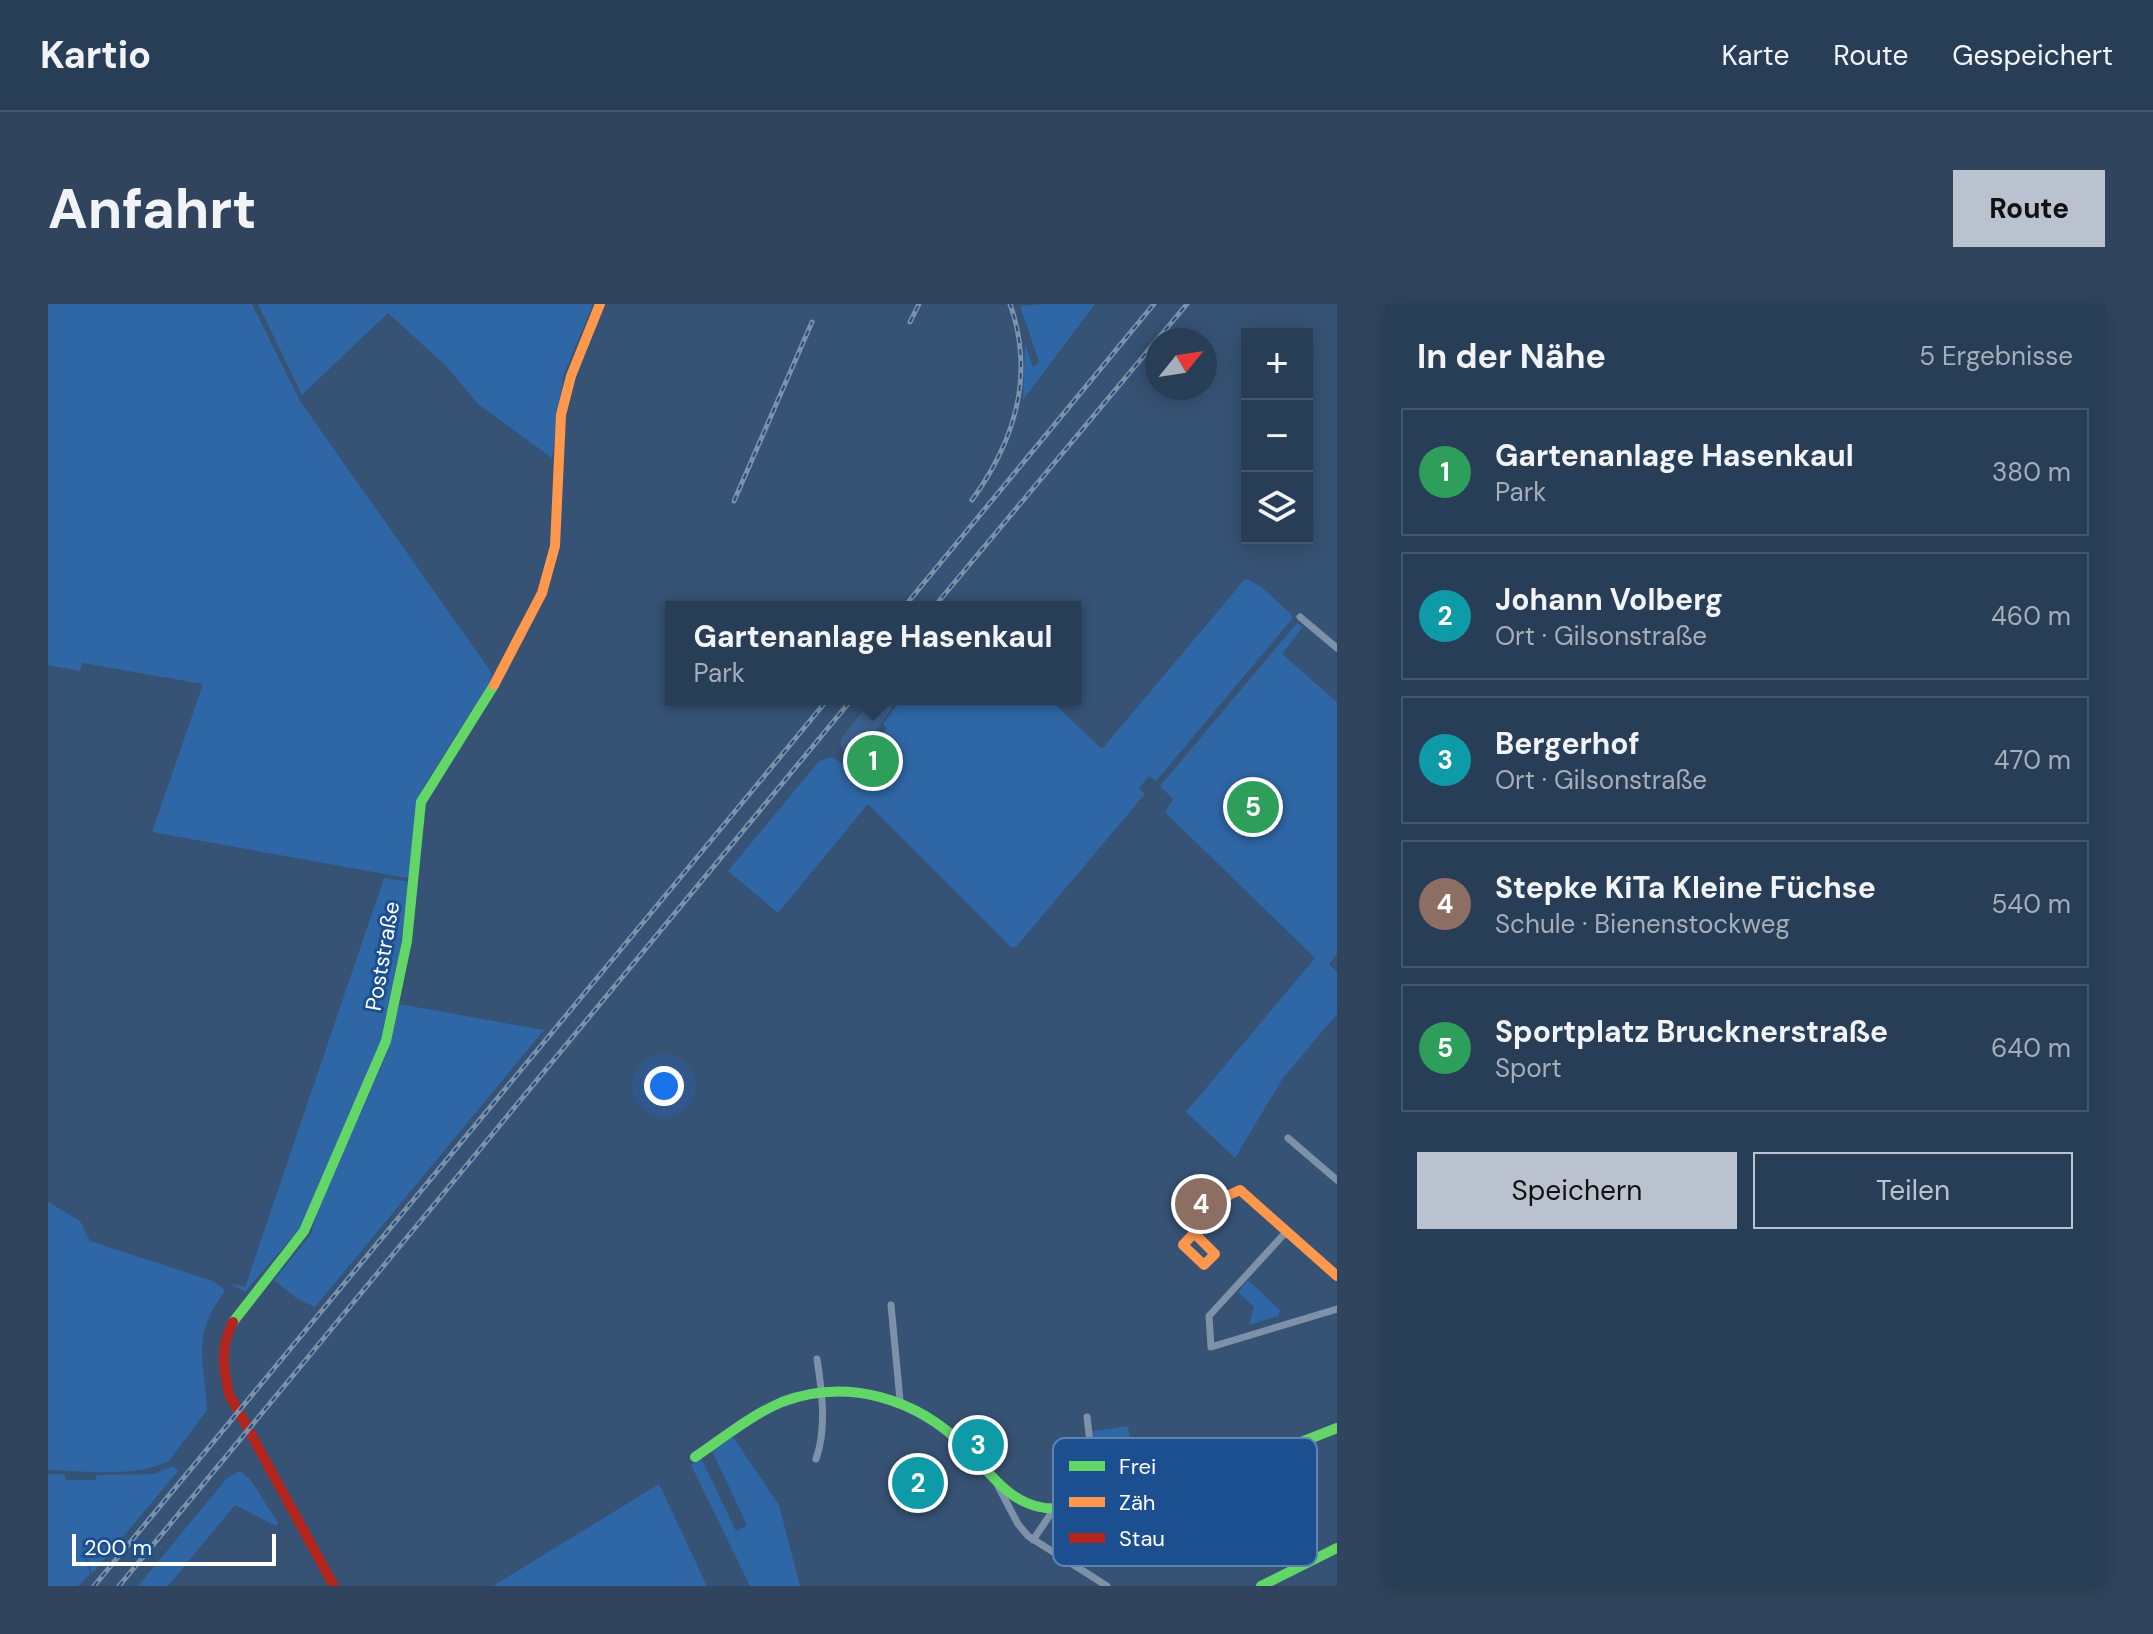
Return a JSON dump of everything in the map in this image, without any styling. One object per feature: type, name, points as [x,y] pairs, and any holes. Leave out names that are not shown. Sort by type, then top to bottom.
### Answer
[{"type":"street","name":"Poststraße","points":[[334,1586],[229,1394],[223,1372],[223,1348],[234,1319],[304,1231],[380,1060],[407,941],[421,802],[499,677],[542,593],[555,546],[561,415],[571,376],[600,304]]},
{"type":"street","points":[[1300,617],[1337,648]]},
{"type":"street","points":[[1288,1138],[1337,1180]]},
{"type":"street","points":[[1194,1233],[1235,1190],[1244,1192],[1337,1276]]},
{"type":"street","points":[[1286,1232],[1209,1316],[1211,1347],[1337,1309]]},
{"type":"street","points":[[891,1305],[900,1400]]},
{"type":"street","points":[[816,1459],[822,1394],[817,1359]]},
{"type":"street","points":[[695,1457],[780,1404],[843,1391],[900,1400],[941,1423],[997,1484],[1022,1502],[1053,1509]]},
{"type":"street","points":[[1087,1417],[1090,1438]]},
{"type":"street","points":[[1312,1438],[1337,1428]]},
{"type":"street","points":[[997,1484],[1018,1524],[1033,1540],[1053,1554]]},
{"type":"street","points":[[1033,1540],[1053,1510]]},
{"type":"street","points":[[1317,1558],[1337,1548]]},
{"type":"street","points":[[1071,1566],[1107,1586]]},
{"type":"street","points":[[1261,1586],[1301,1566]]},
{"type":"shaded area","points":[[48,304],[252,304],[300,401],[491,672],[492,678],[423,788],[417,803],[412,874],[407,878],[152,832],[203,684],[82,663],[80,671],[48,665]]},
{"type":"shaded area","points":[[258,304],[593,304],[564,374],[552,458],[478,404],[446,366],[388,313],[302,395]]},
{"type":"shaded area","points":[[1095,304],[1023,400],[1025,344],[1033,367],[1039,362],[1020,306]]},
{"type":"shaded area","points":[[1245,579],[1269,594],[1291,614],[1292,619],[1156,781],[1149,776],[1139,788],[1145,794],[1016,947],[1011,947],[868,804],[778,913],[728,871],[819,761],[832,757],[841,763],[861,760],[887,728],[883,724],[897,705],[1055,705],[1102,749]]},
{"type":"shaded area","points":[[1297,623],[1303,627],[1282,654],[1337,702],[1337,954],[1329,964],[1337,972],[1337,1014],[1283,1078],[1235,1158],[1186,1112],[1315,958],[1165,812],[1173,799],[1160,786]]},
{"type":"shaded area","points":[[867,705],[891,705],[862,751],[855,755],[848,754],[842,748],[841,739]]},
{"type":"shaded area","points":[[384,878],[411,882],[391,1003],[378,1054],[301,1227],[245,1292],[229,1283],[245,1287]]},
{"type":"shaded area","points":[[399,1004],[544,1030],[315,1307],[296,1298],[274,1280],[311,1234],[318,1209],[388,1051]]},
{"type":"shaded area","points":[[48,1202],[80,1221],[90,1241],[213,1281],[225,1290],[212,1311],[203,1335],[207,1410],[169,1461],[126,1472],[48,1470]]},
{"type":"shaded area","points":[[1248,1280],[1280,1310],[1278,1316],[1249,1325],[1254,1307],[1238,1292]]},
{"type":"shaded area","points":[[1128,1426],[1130,1438],[1094,1438],[1093,1431]]},
{"type":"shaded area","points":[[733,1437],[779,1505],[800,1586],[750,1586],[691,1465],[701,1458],[736,1531],[747,1525],[712,1451]]},
{"type":"shaded area","points":[[173,1466],[178,1471],[92,1574],[81,1539],[90,1574],[78,1586],[48,1586],[48,1474],[64,1474],[66,1480],[96,1480],[96,1475],[154,1474]]},
{"type":"shaded area","points":[[240,1471],[250,1479],[278,1523],[276,1526],[235,1505],[168,1586],[138,1586],[227,1478]]},
{"type":"shaded area","points":[[659,1484],[707,1586],[493,1586]]},
{"type":"railway","points":[[910,322],[919,304]]},
{"type":"railway","points":[[972,500],[1000,454],[1016,406],[1021,356],[1010,304]]},
{"type":"railway","points":[[909,601],[1154,304]]},
{"type":"railway","points":[[939,601],[1187,304]]},
{"type":"railway","points":[[734,501],[812,322]]},
{"type":"railway","points":[[94,1586],[823,705]]},
{"type":"railway","points":[[119,1586],[847,705]]},
{"type":"traffic: fast","points":[[233,1322],[304,1231],[386,1041],[407,941],[421,802],[494,685]]},
{"type":"traffic: fast","points":[[695,1457],[748,1420],[782,1402],[807,1395],[856,1393],[880,1397],[925,1416],[965,1447],[1007,1491],[1028,1503],[1053,1508]]},
{"type":"traffic: fast","points":[[1311,1438],[1337,1428]]},
{"type":"traffic: fast","points":[[1317,1558],[1337,1548]]},
{"type":"traffic: fast","points":[[1261,1586],[1301,1566]]},
{"type":"traffic: slow","points":[[494,685],[542,593],[555,546],[561,415],[571,376],[600,304]]},
{"type":"traffic: slow","points":[[1194,1233],[1215,1254],[1204,1265],[1183,1245],[1229,1195],[1240,1190],[1337,1276]]},
{"type":"traffic: jam","points":[[233,1322],[224,1357],[229,1394],[334,1586]]},
{"type":"place","name":"Gartenanlage Hasenkaul","points":[[873,761]]},
{"type":"place","name":"Sportplatz Brucknerstraße","points":[[1253,807]]},
{"type":"place","name":"Stepke KiTa Kleine Füchse","points":[[1201,1204]]},
{"type":"place","name":"Bergerhof","points":[[978,1445]]},
{"type":"place","name":"Johann Volberg","points":[[918,1483]]}]
